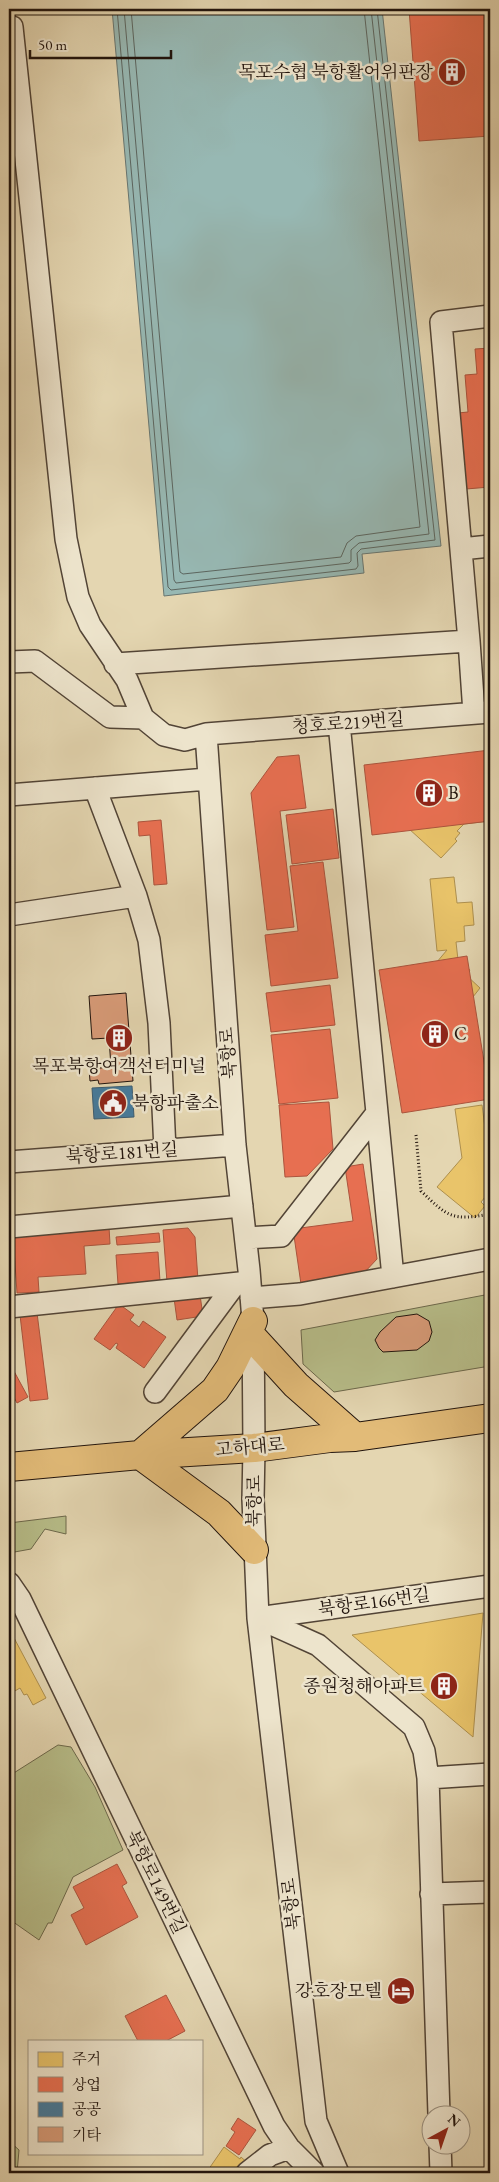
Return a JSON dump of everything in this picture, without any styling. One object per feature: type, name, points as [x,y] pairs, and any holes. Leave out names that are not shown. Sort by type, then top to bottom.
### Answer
[{"type":"main road","points":[[248,1305],[296,1385],[355,1437]]},
{"type":"main road","points":[[248,1305],[230,1368],[216,1390],[140,1455],[219,1513],[254,1550]]},
{"type":"main road","name":"고하대로","points":[[9,1467],[140,1455],[254,1448],[330,1438],[355,1437],[490,1418]]},
{"type":"street","points":[[9,26],[12,27],[66,538],[78,597],[90,625],[126,680],[143,718],[110,717],[35,660],[9,662]]},
{"type":"street","points":[[482,712],[469,641],[441,322],[490,316]]},
{"type":"street","points":[[461,549],[490,546]]},
{"type":"street","points":[[115,664],[469,641]]},
{"type":"street","name":"청호로219번길","points":[[143,718],[164,735],[184,740],[206,734],[482,712]]},
{"type":"street","points":[[340,723],[393,1277]]},
{"type":"street","name":"북항로","points":[[206,734],[235,1145],[246,1238],[254,1448],[254,1550],[258,1618],[316,2121],[338,2173]]},
{"type":"street","points":[[9,794],[208,779]]},
{"type":"street","points":[[95,788],[136,896],[149,940],[158,1023],[165,1150]]},
{"type":"street","points":[[9,915],[136,896]]},
{"type":"street","points":[[246,1238],[281,1236],[377,1112]]},
{"type":"street","name":"북항로181번길","points":[[9,1162],[235,1145]]},
{"type":"street","points":[[9,1227],[242,1206]]},
{"type":"street","points":[[9,1307],[248,1305],[490,1259]]},
{"type":"street","points":[[155,1392],[248,1305]]},
{"type":"street","name":"북항로149번길","points":[[9,1583],[20,1599],[274,2126],[289,2148],[314,2173]]},
{"type":"street","name":"북항로166번길","points":[[258,1618],[490,1586]]},
{"type":"street","points":[[258,1618],[318,1645],[414,1727],[424,1751],[428,1778],[439,2104]]},
{"type":"street","points":[[428,1778],[490,1774]]},
{"type":"street","points":[[431,1894],[490,1892]]},
{"type":"street","points":[[247,2173],[270,2156],[289,2148]]},
{"type":"street","points":[[440,2154],[440,2173]]},
{"type":"path","points":[[416,1135],[421,1190],[444,1212],[466,1219],[490,1214]]},
{"type":"green space","points":[[490,1294],[490,1366],[334,1392],[303,1364],[301,1330]]},
{"type":"green space","points":[[66,1516],[66,1534],[45,1529],[31,1549],[9,1553],[9,1523]]},
{"type":"green space","points":[[58,1745],[71,1747],[95,1787],[123,1850],[73,1877],[52,1923],[48,1923],[39,1940],[9,1919],[9,1776]]},
{"type":"green space","points":[[9,2141],[19,2150],[17,2173],[9,2173]]},
{"type":"water","points":[[112,9],[382,9],[441,546],[362,554],[364,573],[164,596]]},
{"type":"building: 주거","points":[[487,775],[490,775],[490,821],[464,824],[457,831],[460,833],[455,839],[457,841],[441,858],[397,818],[408,805],[413,808],[419,802],[422,805],[439,786],[460,804],[459,799],[471,797],[470,793],[489,791]]},
{"type":"building: 주거","points":[[454,877],[457,903],[472,902],[474,925],[464,926],[465,941],[456,942],[458,960],[470,970],[466,975],[480,988],[469,1002],[473,1006],[457,1026],[432,1005],[429,1008],[404,986],[421,966],[425,970],[429,966],[431,969],[447,950],[437,951],[430,879]]},
{"type":"building: 주거","points":[[467,1035],[469,1055],[480,1054],[483,1074],[476,1075],[477,1087],[473,1087],[473,1093],[449,1096],[443,1038]]},
{"type":"building: 주거","points":[[482,1105],[490,1166],[488,1171],[490,1172],[490,1191],[481,1202],[485,1206],[475,1218],[437,1187],[462,1158],[455,1109]]},
{"type":"building: 주거","name":"종원청해아파트","points":[[483,1613],[473,1737],[352,1635]]},
{"type":"building: 주거","points":[[13,1636],[46,1698],[33,1705],[27,1694],[24,1695],[20,1688],[13,1692],[9,1684],[9,1639]]},
{"type":"building: 주거","points":[[224,2147],[250,2165],[242,2173],[206,2173]]},
{"type":"building: 상업","name":"목포수협 북항활어위판장","points":[[409,9],[490,9],[490,136],[419,141]]},
{"type":"building: 상업","points":[[490,348],[490,487],[466,489],[458,413],[468,412],[465,375],[477,374],[475,349]]},
{"type":"building: 상업","name":"B","points":[[490,750],[490,821],[372,835],[364,765]]},
{"type":"building: 상업","points":[[299,755],[306,808],[280,811],[294,927],[267,930],[251,793],[277,757]]},
{"type":"building: 상업","points":[[333,809],[339,858],[292,864],[286,815]]},
{"type":"building: 상업","points":[[161,820],[167,884],[154,885],[150,835],[139,836],[138,822]]},
{"type":"building: 상업","points":[[323,862],[338,978],[271,986],[265,935],[298,931],[290,866]]},
{"type":"building: 상업","name":"C","points":[[467,956],[490,1099],[402,1113],[379,970]]},
{"type":"building: 상업","points":[[330,985],[335,1025],[271,1032],[266,993]]},
{"type":"building: 상업","points":[[330,1029],[338,1098],[279,1104],[271,1035]]},
{"type":"building: 상업","points":[[329,1102],[333,1149],[307,1176],[285,1177],[279,1105]]},
{"type":"building: 상업","points":[[363,1164],[377,1259],[363,1274],[301,1284],[293,1229],[353,1221],[345,1167]]},
{"type":"building: 상업","points":[[109,1227],[110,1244],[84,1246],[86,1274],[38,1277],[39,1292],[17,1293],[13,1233]]},
{"type":"building: 상업","points":[[188,1228],[195,1237],[198,1280],[167,1282],[163,1230]]},
{"type":"building: 상업","points":[[159,1233],[160,1242],[117,1245],[116,1237]]},
{"type":"building: 상업","points":[[11,1243],[15,1296],[9,1297],[9,1244]]},
{"type":"building: 상업","points":[[158,1252],[160,1281],[118,1284],[116,1255]]},
{"type":"building: 상업","points":[[200,1295],[203,1316],[177,1320],[174,1298]]},
{"type":"building: 상업","points":[[119,1304],[134,1315],[130,1320],[139,1327],[143,1321],[166,1337],[144,1368],[116,1348],[118,1344],[116,1343],[110,1350],[94,1339]]},
{"type":"building: 상업","points":[[37,1313],[48,1399],[30,1401],[20,1315]]},
{"type":"building: 상업","points":[[9,1362],[28,1397],[17,1403],[9,1388]]},
{"type":"building: 상업","points":[[117,1864],[127,1883],[122,1886],[138,1917],[86,1945],[71,1915],[84,1908],[73,1887]]},
{"type":"building: 상업","points":[[166,1995],[185,2031],[168,2040],[137,2040],[125,2016]]},
{"type":"building: 상업","points":[[238,2118],[256,2130],[239,2155],[226,2146],[235,2132],[231,2129]]},
{"type":"building: 공공","name":"북항파출소","points":[[132,1086],[134,1117],[94,1119],[92,1088]]},
{"type":"building: 기타","name":"목포북항여객선터미널","points":[[126,993],[133,1081],[99,1084],[98,1080],[90,1081],[89,1069],[111,1067],[109,1038],[92,1039],[89,996]]},
{"type":"building: 기타","points":[[417,1314],[429,1321],[432,1332],[429,1341],[417,1350],[383,1352],[379,1348],[375,1340],[380,1332],[396,1317]]},
{"type":"place","name":"목포수협 북항활어위판장","points":[[452,72]]},
{"type":"place","name":"B","points":[[429,793]]},
{"type":"place","name":"C","points":[[435,1034]]},
{"type":"place","name":"목포북항여객선터미널","points":[[119,1038]]},
{"type":"place","name":"북항파출소","points":[[113,1103]]},
{"type":"place","name":"종원청해아파트","points":[[444,1686]]},
{"type":"place","name":"강호장모텔","points":[[401,1991]]}]
